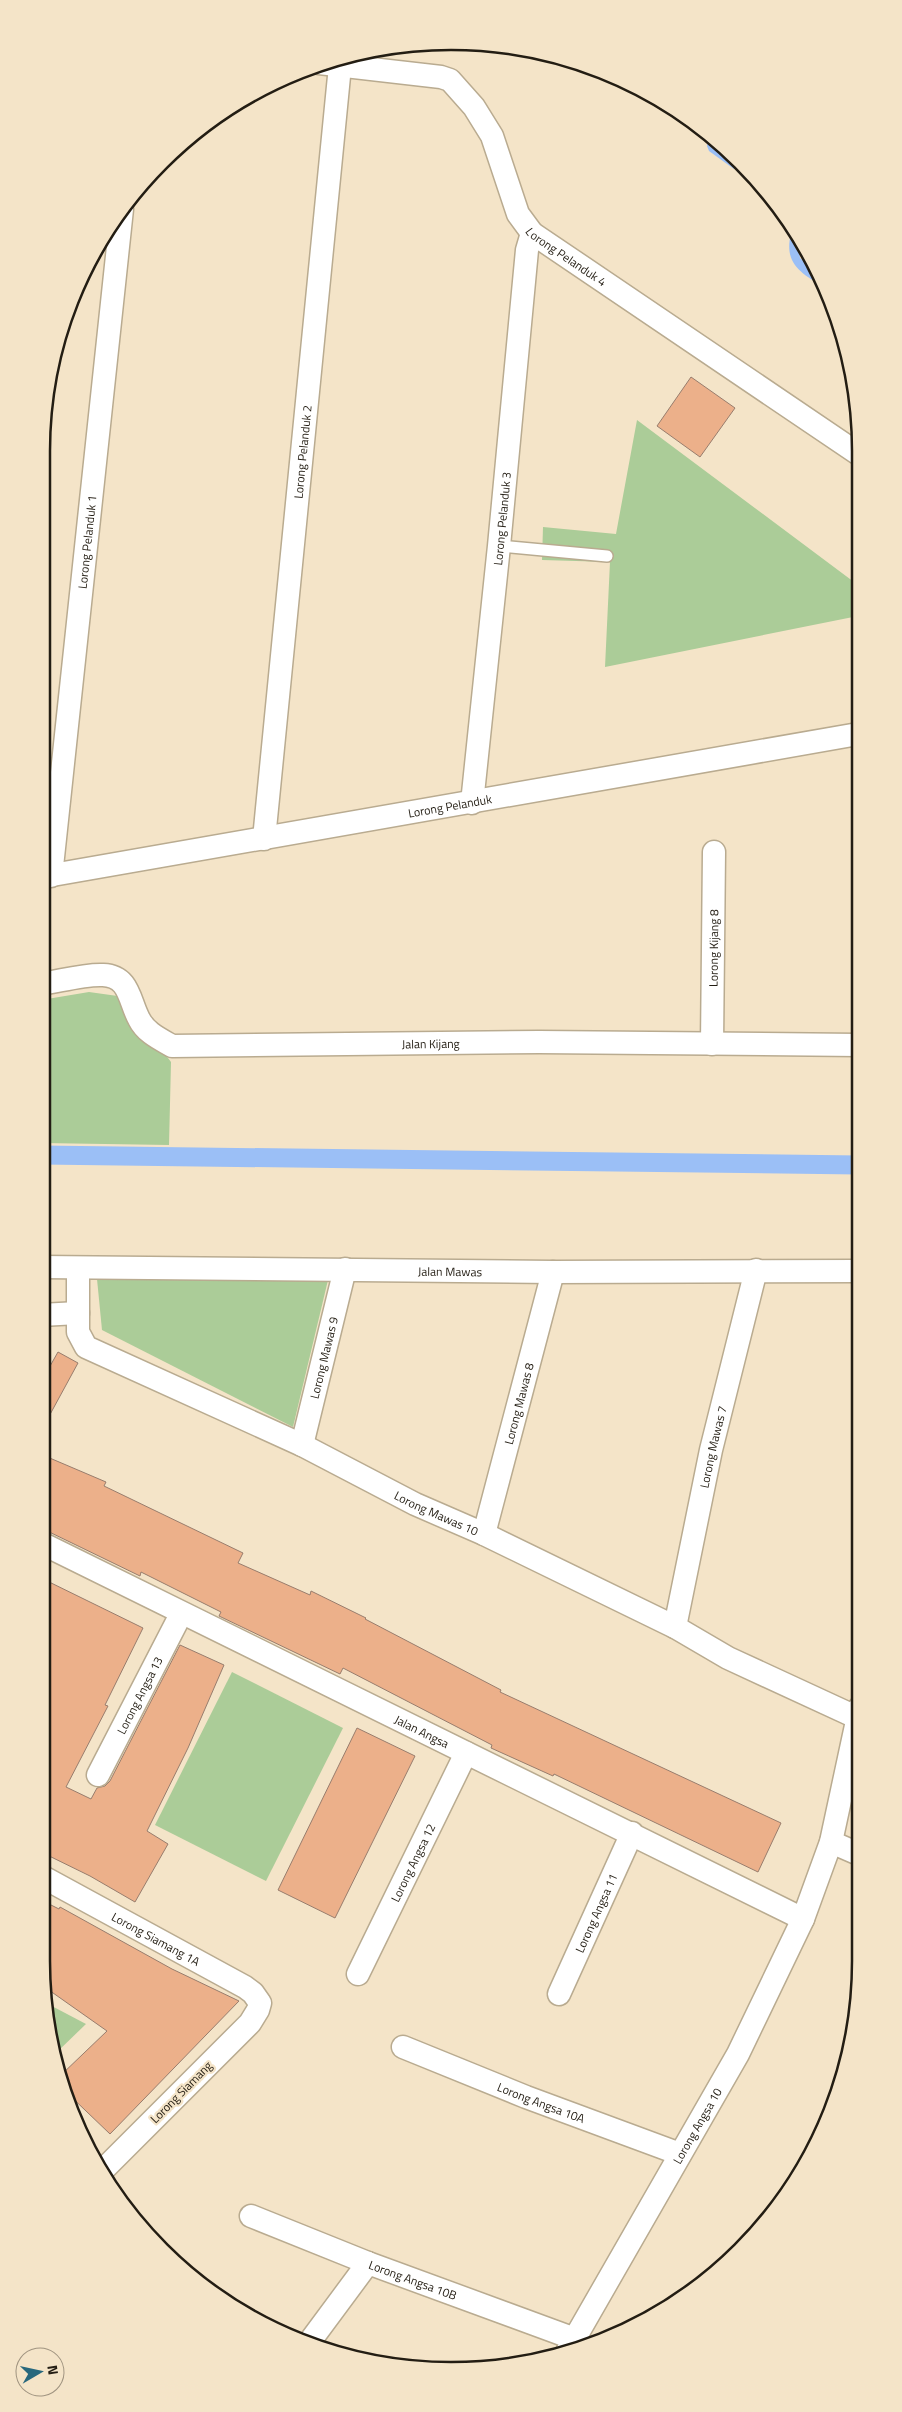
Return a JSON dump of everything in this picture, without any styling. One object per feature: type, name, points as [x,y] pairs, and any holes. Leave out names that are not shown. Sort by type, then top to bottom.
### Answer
[{"type":"street","name":"Lorong Pelanduk 4","points":[[342,65],[441,77],[450,80],[474,107],[492,136],[518,214],[532,233],[852,450]]},
{"type":"street","name":"Lorong Pelanduk 2","points":[[264,840],[329,69]]},
{"type":"street","name":"Lorong Pelanduk 1","points":[[50,841],[120,225]]},
{"type":"street","name":"Lorong Pelanduk 3","points":[[472,803],[527,250],[532,233]]},
{"type":"street","name":"Lorong Pelanduk","points":[[50,875],[264,840],[852,735]]},
{"type":"street","name":"Lorong Kijang 8","points":[[712,1044],[714,852]]},
{"type":"street","name":"Jalan Kijang","points":[[50,983],[102,974],[114,976],[121,980],[131,994],[139,1020],[151,1034],[172,1046],[539,1042],[852,1045]]},
{"type":"street","name":"Jalan Mawas","points":[[50,1267],[553,1272],[852,1271]]},
{"type":"street","name":"Lorong Mawas 10","points":[[78,1268],[78,1332],[86,1347],[302,1445],[415,1504],[484,1534],[675,1627],[728,1658],[852,1709]]},
{"type":"street","name":"Lorong Mawas 9","points":[[302,1445],[345,1270]]},
{"type":"street","name":"Lorong Mawas 7","points":[[675,1627],[711,1450],[756,1270]]},
{"type":"street","name":"Lorong Mawas 8","points":[[484,1534],[553,1272]]},
{"type":"street","points":[[50,1315],[78,1313]]},
{"type":"street","name":"Jalan Angsa","points":[[50,1548],[803,1919]]},
{"type":"street","name":"Lorong Angsa 13","points":[[98,1775],[181,1614]]},
{"type":"street","name":"Lorong Angsa 10","points":[[572,2343],[623,2258],[738,2054],[803,1919],[831,1842],[852,1744]]},
{"type":"street","name":"Lorong Angsa 12","points":[[358,1974],[466,1752]]},
{"type":"street","name":"Lorong Angsa 11","points":[[559,1994],[632,1834]]},
{"type":"street","points":[[831,1842],[852,1851]]},
{"type":"street","name":"Lorong Siamang 1A","points":[[50,1881],[245,1987],[253,1993],[260,2003],[258,2010]]},
{"type":"street","name":"Lorong Siamang","points":[[107,2166],[250,2023],[258,2010]]},
{"type":"street","name":"Lorong Angsa 10A","points":[[403,2047],[680,2154]]},
{"type":"street","name":"Lorong Angsa 10B","points":[[251,2216],[569,2344]]},
{"type":"street","points":[[313,2337],[368,2263]]},
{"type":"lane","points":[[499,546],[607,556]]},
{"type":"green space","points":[[637,420],[852,581],[852,617],[605,667],[610,562],[542,560],[543,527],[616,534]]},
{"type":"green space","points":[[89,992],[132,998],[149,1033],[171,1062],[169,1145],[50,1143],[50,998]]},
{"type":"green space","points":[[97,1279],[328,1280],[293,1427],[102,1330]]},
{"type":"green space","points":[[232,1672],[343,1728],[266,1881],[155,1825]]},
{"type":"green space","points":[[52,2006],[86,2024],[60,2049]]},
{"type":"water","points":[[708,144],[736,168],[734,169],[709,151]]},
{"type":"water","points":[[790,238],[814,281],[797,268],[790,253]]},
{"type":"building","points":[[691,377],[735,408],[700,457],[657,426]]},
{"type":"building","points":[[58,1352],[78,1363],[50,1414],[50,1366]]},
{"type":"building","points":[[50,1458],[106,1482],[104,1486],[243,1553],[238,1563],[310,1595],[311,1591],[501,1690],[500,1692],[781,1823],[758,1872],[554,1774],[553,1776],[491,1748],[492,1745],[343,1668],[340,1674],[219,1616],[221,1612],[141,1572],[140,1576],[50,1532]]},
{"type":"building","points":[[50,1582],[143,1628],[105,1705],[108,1706],[66,1787],[91,1799],[97,1788],[105,1786],[110,1781],[180,1645],[224,1665],[188,1748],[147,1831],[168,1844],[135,1902],[90,1876],[50,1856]]},
{"type":"building","points":[[357,1728],[415,1756],[335,1918],[278,1890]]},
{"type":"building","points":[[50,1904],[59,1909],[60,1907],[172,1969],[239,2001],[110,2134],[76,2101],[66,2071],[107,2031],[51,1992]]},
{"type":"waterway","points":[[50,1155],[852,1165]]}]
